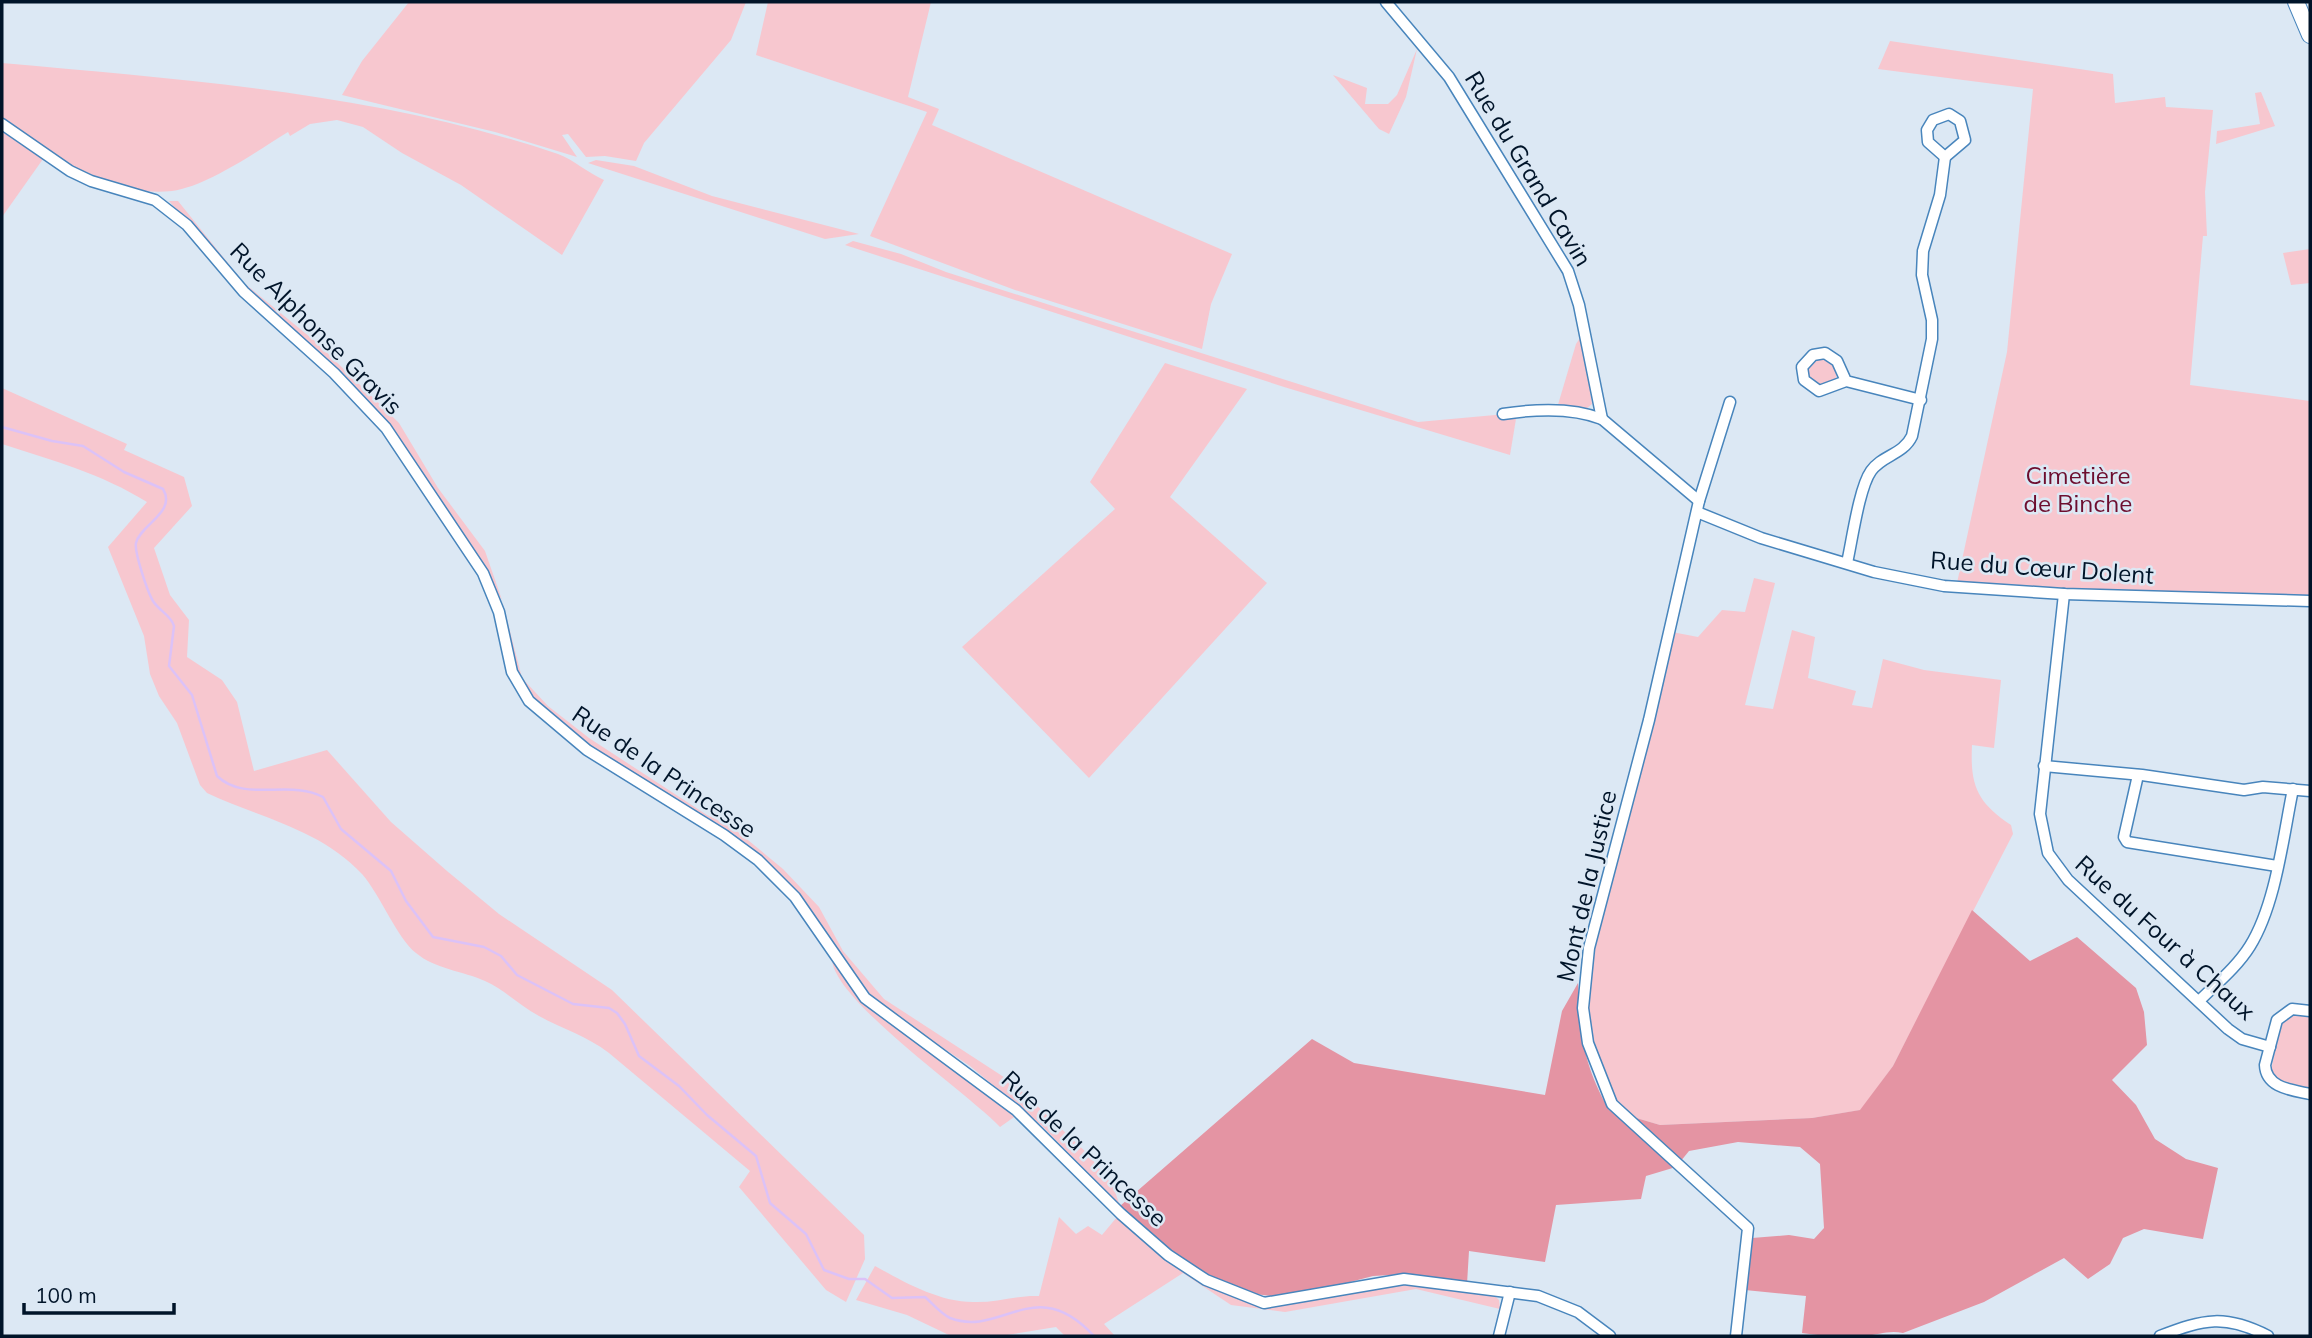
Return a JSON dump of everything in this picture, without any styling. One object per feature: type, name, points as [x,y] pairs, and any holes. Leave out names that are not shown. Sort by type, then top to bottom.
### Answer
[{"type":"main road","points":[[2296,2],[2310,35]]},
{"type":"street","name":"Rue du Grand Cavin","points":[[1386,2],[1449,77],[1568,271],[1584,325],[1602,419]]},
{"type":"street","name":"Rue Alphonse Gravis","points":[[2,124],[46,158],[77,175],[155,200],[170,210],[196,234],[244,292],[371,410],[482,573],[499,612],[512,672],[523,693]]},
{"type":"street","points":[[1847,563],[1869,474],[1880,462],[1903,450],[1910,441],[1921,400],[1932,339],[1932,320],[1922,275],[1923,251],[1940,195],[1945,158]]},
{"type":"street","points":[[1846,381],[1921,400]]},
{"type":"street","points":[[1503,414],[1555,411],[1602,419],[1698,507],[1730,402]]},
{"type":"street","name":"Rue du Cœur Dolent","points":[[1698,507],[1761,538],[1847,563],[1944,586],[2064,594],[2310,601]]},
{"type":"street","name":"Mont de la Justice","points":[[1698,507],[1649,720],[1589,948],[1584,1022],[1599,1074],[1612,1104],[1748,1228],[1736,1336]]},
{"type":"street","name":"Rue du Four à Chaux","points":[[2064,594],[2044,766],[2040,824],[2045,845],[2057,867],[2199,1002],[2242,1039],[2270,1047]]},
{"type":"street","name":"Rue de la Princesse","points":[[523,693],[543,715],[587,750],[758,860],[795,897],[865,998],[912,1035],[1002,1098],[1054,1143],[1138,1229],[1168,1255],[1206,1280],[1264,1303],[1295,1300],[1391,1280],[1510,1292],[1562,1304],[1610,1336]]},
{"type":"street","points":[[2044,766],[2138,775],[2244,790],[2263,787],[2310,791]]},
{"type":"street","points":[[2138,775],[2124,837],[2127,842],[2277,866]]},
{"type":"street","points":[[2199,1002],[2251,944],[2264,914],[2293,789]]},
{"type":"street","points":[[2310,1011],[2298,1008],[2283,1014],[2277,1020],[2265,1065],[2270,1080],[2280,1087],[2310,1094]]},
{"type":"street","points":[[1499,1336],[1510,1292]]},
{"type":"street","points":[[2160,1336],[2212,1320],[2234,1322],[2268,1336]]},
{"type":"green space","points":[[409,2],[746,2],[731,40],[644,143],[636,161],[605,156],[586,157],[568,134],[562,135],[577,157],[495,132],[342,95],[362,61]]},
{"type":"green space","points":[[768,2],[931,2],[908,97],[939,109],[932,125],[1232,254],[1211,304],[1202,349],[1015,290],[870,236],[927,112],[756,55]]},
{"type":"green space","name":"Cimetière de Binche","points":[[1890,41],[2113,74],[2115,103],[2165,97],[2166,107],[2213,110],[2205,192],[2207,236],[2203,236],[2190,385],[2310,401],[2310,596],[2122,592],[1957,583],[2007,352],[2033,89],[1878,69]]},
{"type":"green space","points":[[1417,49],[1406,97],[1389,134],[1379,129],[1333,75],[1367,88],[1365,104],[1388,104],[1397,95]]},
{"type":"green space","points":[[2,63],[213,83],[421,116],[558,154],[604,180],[562,255],[461,185],[402,153],[363,127],[337,120],[310,124],[290,136],[288,132],[232,167],[186,188],[148,191],[125,188],[80,171],[39,146],[2,118]]},
{"type":"green space","points":[[2261,92],[2275,126],[2216,144],[2217,131],[2260,124],[2255,93]]},
{"type":"green space","points":[[2,128],[43,159],[2,217]]},
{"type":"green space","points":[[596,160],[634,166],[712,196],[859,234],[825,239],[588,163]]},
{"type":"green space","points":[[169,201],[178,201],[244,283],[316,342],[399,423],[438,488],[485,551],[502,600],[455,522],[350,384],[298,333],[254,297]]},
{"type":"green space","points":[[853,241],[901,254],[946,272],[1418,422],[1517,413],[1510,455],[1284,387],[845,245]]},
{"type":"green space","points":[[2310,249],[2310,283],[2291,285],[2283,253]]},
{"type":"green space","points":[[1582,335],[1592,404],[1585,410],[1557,408],[1576,344]]},
{"type":"green space","points":[[1822,357],[1828,358],[1836,366],[1836,378],[1828,386],[1822,387],[1816,386],[1808,378],[1807,372],[1808,366],[1816,358]]},
{"type":"green space","points":[[1165,363],[1247,389],[1170,497],[1267,583],[1089,778],[962,647],[1115,509],[1090,482]]},
{"type":"green space","points":[[2,388],[127,444],[124,450],[184,477],[192,506],[154,548],[170,595],[189,620],[187,657],[222,680],[237,702],[254,771],[327,750],[391,822],[447,871],[499,914],[612,990],[864,1235],[865,1259],[846,1302],[826,1290],[739,1187],[750,1171],[609,1053],[584,1037],[532,1012],[492,985],[440,966],[416,953],[362,874],[328,846],[289,826],[207,793],[200,785],[177,723],[159,696],[150,674],[144,636],[108,547],[147,502],[95,476],[2,444]]},
{"type":"green space","points":[[1754,578],[1775,583],[1745,705],[1773,709],[1792,630],[1815,637],[1808,678],[1856,691],[1852,705],[1872,708],[1883,659],[1924,670],[2001,680],[1994,748],[1972,745],[1972,772],[1983,800],[2011,825],[2013,834],[1893,1066],[1861,1110],[1812,1118],[1660,1125],[1622,1114],[1596,1058],[1585,1012],[1589,972],[1672,632],[1698,637],[1722,610],[1745,612]]},
{"type":"green space","points":[[502,600],[522,678],[548,706],[589,738],[707,815],[732,827],[783,869],[819,907],[843,951],[884,999],[1013,1083],[1088,1154],[1113,1186],[1120,1206],[1042,1126],[970,1066],[871,1000],[762,860],[737,838],[671,801],[596,752],[543,711],[521,685]]},
{"type":"green space","points":[[832,959],[848,983],[877,1013],[1017,1115],[1000,1127],[904,1046],[854,998],[838,977]]},
{"type":"green space","points":[[2292,1015],[2310,1017],[2310,1089],[2283,1083],[2271,1071],[2280,1025]]},
{"type":"green space","points":[[1059,1217],[1076,1234],[1088,1226],[1102,1235],[1117,1217],[1149,1243],[1261,1303],[1287,1305],[1399,1282],[1492,1293],[1499,1300],[1500,1309],[1416,1289],[1285,1312],[1231,1305],[1183,1273],[1104,1324],[1115,1336],[1065,1336],[1056,1327],[1001,1336],[951,1336],[907,1315],[856,1300],[875,1266],[922,1290],[947,1299],[981,1302],[1039,1296]]},
{"type":"shaded area","points":[[1972,910],[2030,961],[2077,937],[2136,988],[2144,1012],[2147,1045],[2112,1080],[2136,1105],[2155,1139],[2186,1159],[2218,1168],[2203,1239],[2144,1229],[2123,1238],[2110,1264],[2088,1279],[2064,1258],[1984,1302],[1903,1333],[1841,1337],[1802,1333],[1806,1296],[1745,1290],[1752,1238],[1789,1235],[1814,1239],[1824,1228],[1820,1164],[1800,1147],[1738,1142],[1689,1151],[1676,1167],[1646,1176],[1641,1199],[1556,1205],[1545,1262],[1469,1251],[1467,1284],[1407,1274],[1373,1276],[1289,1298],[1228,1291],[1160,1246],[1120,1206],[1312,1039],[1354,1063],[1545,1095],[1562,1011],[1578,983],[1584,1048],[1593,1078],[1609,1110],[1660,1125],[1812,1118],[1860,1110],[1893,1066]]},
{"type":"waterway","points":[[2,427],[52,441],[83,446],[124,472],[163,489],[165,505],[139,536],[136,543],[137,555],[153,601],[174,626],[169,666],[192,695],[217,776],[228,784],[241,788],[296,790],[323,797],[341,829],[391,871],[406,901],[433,937],[484,947],[501,956],[517,975],[573,1004],[609,1008],[617,1013],[625,1024],[639,1056],[679,1086],[707,1115],[756,1156],[770,1203],[806,1234],[824,1270],[849,1279],[865,1279],[892,1298],[925,1297],[950,1318],[969,1322],[1036,1307],[1054,1309],[1073,1318],[1094,1336]]}]
